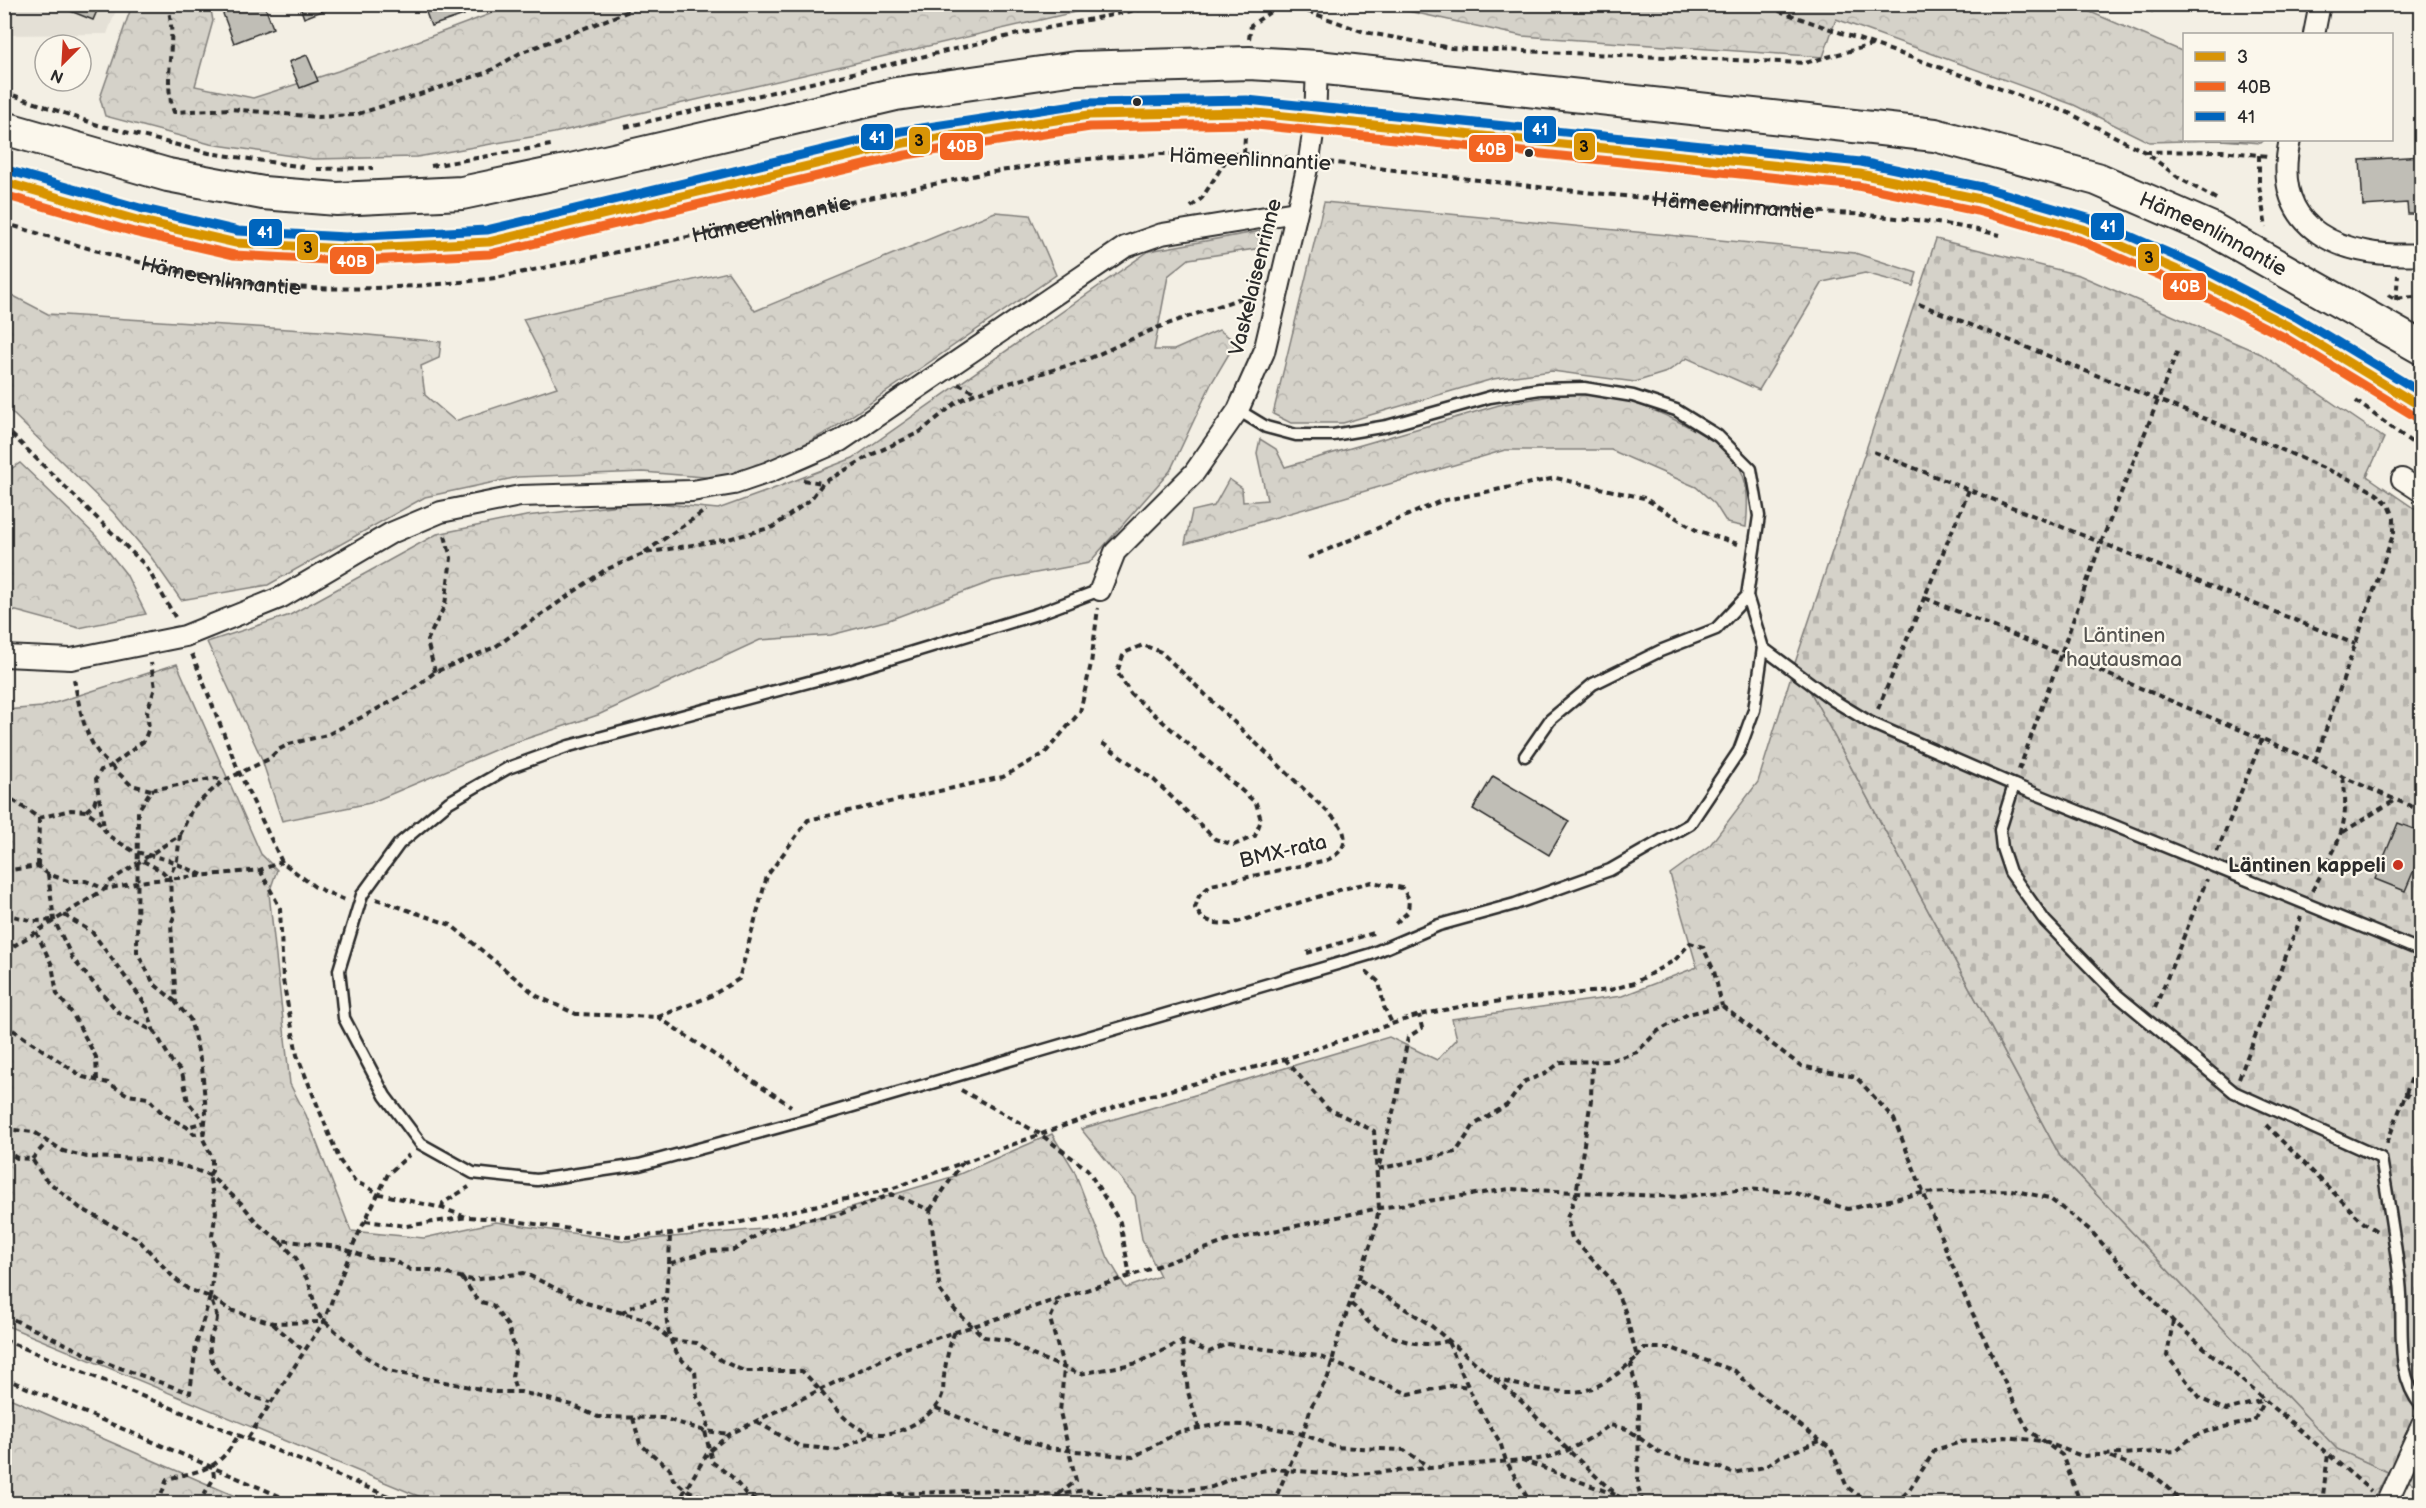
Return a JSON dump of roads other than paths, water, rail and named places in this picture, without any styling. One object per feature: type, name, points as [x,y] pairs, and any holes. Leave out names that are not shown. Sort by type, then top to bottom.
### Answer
[{"type":"main road","name":"Hämeenlinnantie","points":[[4,128],[168,175],[263,193],[337,199],[462,193],[896,94],[1076,68],[1249,63],[1317,67],[1935,135],[2097,179],[2210,228],[2421,348]]},
{"type":"main road","name":"Hämeenlinnantie","points":[[4,182],[137,219],[236,243],[346,249],[489,242],[904,142],[1089,115],[1246,112],[1860,174],[1980,199],[2083,229],[2191,276],[2290,327],[2421,407]]},
{"type":"street","points":[[2314,33],[2320,4]]},
{"type":"street","name":"Vaskelaisenrinne","points":[[1100,590],[1115,552],[1194,473],[1238,411],[1264,352],[1309,160],[1315,120],[1317,67]]},
{"type":"street","points":[[2288,149],[2289,197],[2310,227],[2335,243],[2365,254],[2421,254]]},
{"type":"street","points":[[4,656],[71,659],[185,636],[282,597],[391,533],[441,512],[520,496],[692,491],[734,484],[769,472],[840,441],[1125,247],[1162,234],[1296,212]]},
{"type":"street","points":[[2402,479],[2421,492]]},
{"type":"street","points":[[2382,1500],[2421,1425]]},
{"type":"lane","points":[[1100,590],[1037,614],[872,665],[569,746],[508,768],[449,802],[399,844],[360,900],[339,970],[344,1018],[385,1096],[421,1144],[473,1173],[537,1180],[639,1165],[809,1119],[1347,962],[1439,925],[1515,904],[1610,870],[1690,824],[1739,751],[1754,710],[1763,648],[1747,596],[1759,516],[1751,469],[1718,436],[1676,410],[1633,396],[1584,388],[1540,389],[1490,397],[1387,426],[1333,435],[1296,435],[1266,427],[1238,411]]},
{"type":"lane","points":[[1525,756],[1550,720],[1593,684],[1660,651],[1716,629],[1747,596]]},
{"type":"lane","points":[[1763,648],[1833,700],[1871,723],[2014,785],[2421,951]]},
{"type":"lane","points":[[2014,785],[2001,821],[2000,839],[2005,859],[2018,886],[2045,921],[2117,995],[2234,1092],[2381,1158],[2401,1286],[2404,1371],[2412,1395],[2421,1407]]},
{"type":"place","name":"Läntinen kappeli","points":[[2398,865]]},
{"type":"park label","name":"Läntinen hautausmaa","points":[[2124,647]]}]
